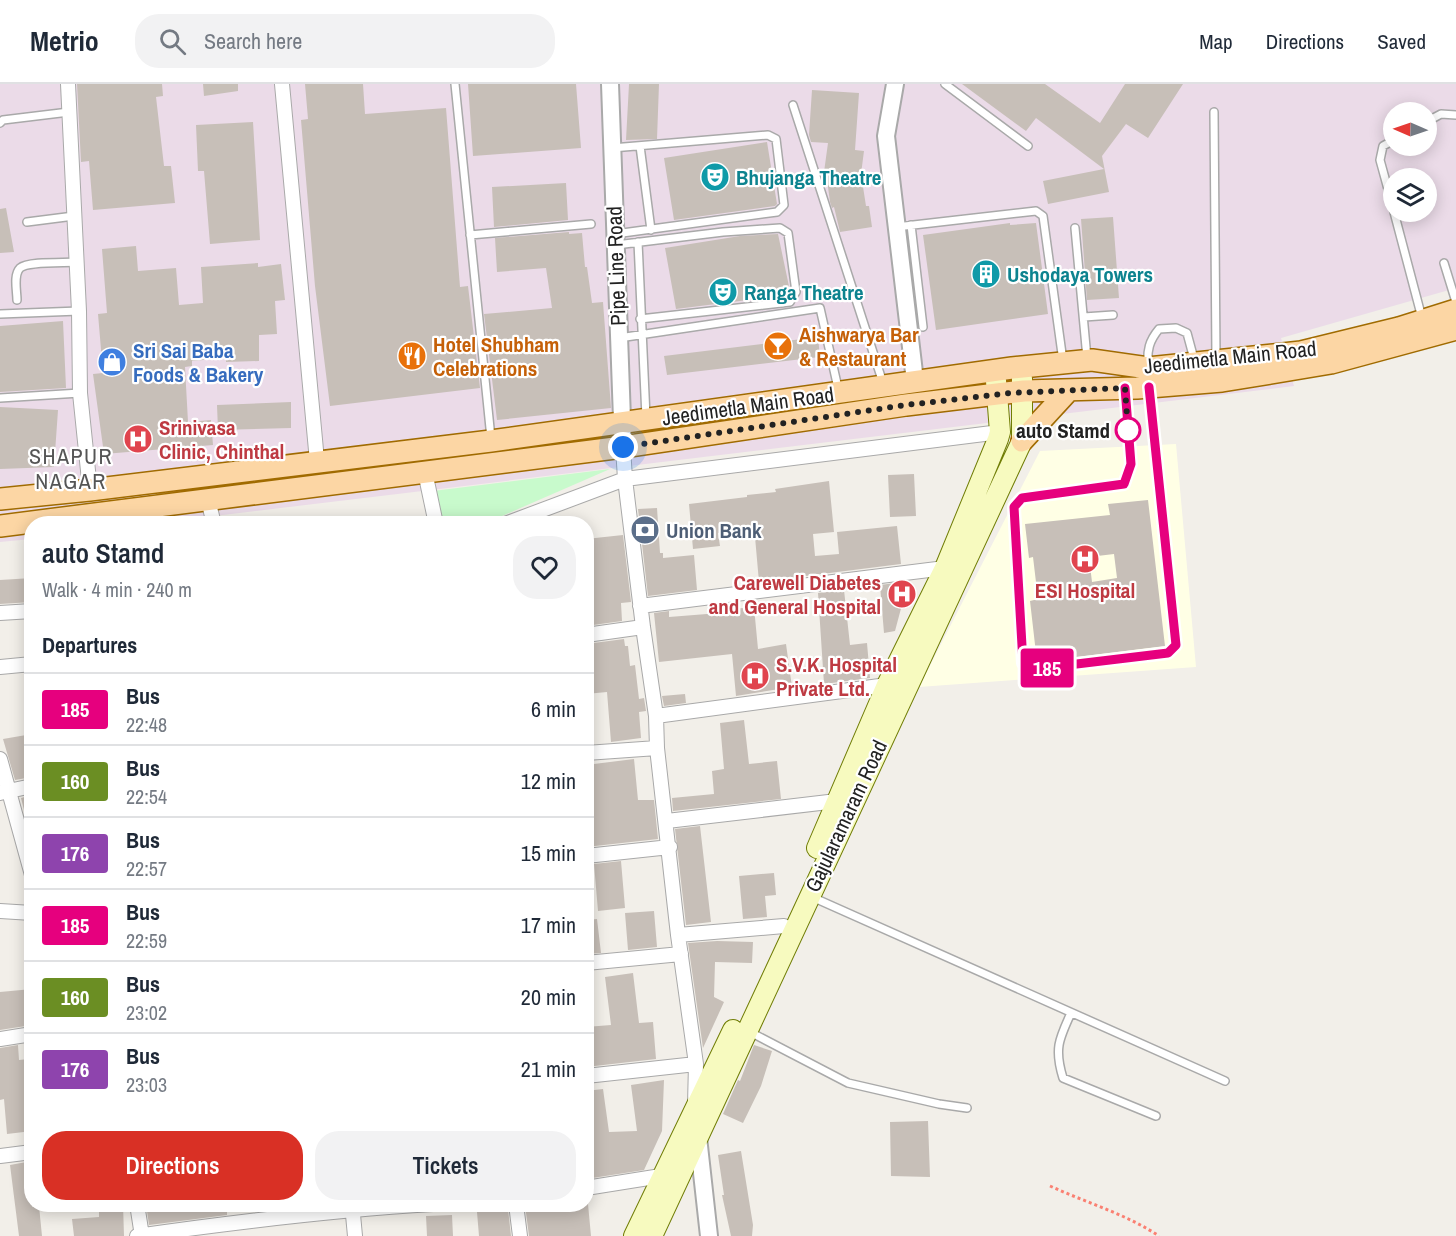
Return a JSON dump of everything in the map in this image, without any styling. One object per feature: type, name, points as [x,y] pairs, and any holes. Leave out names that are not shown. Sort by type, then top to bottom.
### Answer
[{"type":"main road","name":"Jeedimetla Main Road","points":[[100,516],[623,447],[906,405],[997,388],[1023,385],[1069,390],[1125,388],[1145,375],[1195,364],[1300,352],[1456,310]]},
{"type":"main road","name":"Jeedimetla Main Road","points":[[0,499],[491,441],[915,381],[1063,363],[1088,361],[1145,375],[1222,381],[1301,369],[1456,329]]},
{"type":"main road","points":[[1023,385],[1145,375]]},
{"type":"main road","name":"Gajularamaram Road","points":[[652,1236],[1022,441],[1023,385]]},
{"type":"main road","points":[[765,404],[796,410],[997,388]]},
{"type":"main road","name":"Gajularamaram Road","points":[[634,1236],[661,1176],[784,926],[887,685],[945,568],[1000,432],[997,388]]},
{"type":"main road","points":[[1022,441],[1069,390]]},
{"type":"main road","name":"Jeedimetla Main Road","points":[[0,526],[24,524]]},
{"type":"street","points":[[68,84],[79,311],[80,393],[90,490]]},
{"type":"street","points":[[282,84],[317,461]]},
{"type":"street","name":"Pipe Line Road","points":[[610,84],[623,447]]},
{"type":"street","points":[[896,84],[886,136],[904,226],[915,381]]},
{"type":"street","points":[[526,516],[625,479],[1000,432]]},
{"type":"street","points":[[623,447],[640,606],[656,716],[657,748],[670,847],[678,935],[696,1064],[695,1109],[708,1236]]},
{"type":"street","points":[[425,472],[434,516]]},
{"type":"street","points":[[208,500],[212,516]]},
{"type":"street","points":[[640,606],[945,568]]},
{"type":"street","points":[[0,613],[24,612]]},
{"type":"street","points":[[594,634],[643,627]]},
{"type":"street","points":[[0,667],[24,665]]},
{"type":"street","points":[[656,716],[887,685]]},
{"type":"street","points":[[594,752],[657,748]]},
{"type":"street","points":[[0,759],[5,792],[24,850]]},
{"type":"street","points":[[5,792],[24,788]]},
{"type":"street","points":[[666,821],[837,801]]},
{"type":"street","points":[[594,855],[670,847]]},
{"type":"street","points":[[0,910],[24,912]]},
{"type":"street","points":[[678,935],[784,926]]},
{"type":"street","points":[[594,962],[681,954]]},
{"type":"street","points":[[0,1039],[24,1035]]},
{"type":"street","points":[[594,1075],[696,1064]]},
{"type":"street","points":[[0,1156],[24,1153]]},
{"type":"street","points":[[594,1187],[661,1176]]},
{"type":"street","points":[[137,1212],[140,1236],[315,1212]]},
{"type":"street","points":[[353,1212],[355,1236]]},
{"type":"street","points":[[517,1212],[520,1236]]},
{"type":"lane","points":[[455,84],[491,441]]},
{"type":"lane","points":[[945,84],[1028,146]]},
{"type":"lane","points":[[793,105],[883,386]]},
{"type":"lane","points":[[0,123],[3,120],[69,112]]},
{"type":"lane","points":[[1214,112],[1216,363]]},
{"type":"lane","points":[[1437,116],[1441,114],[1456,115]]},
{"type":"lane","points":[[612,148],[768,135],[776,139],[784,206],[777,212],[651,230],[615,240]]},
{"type":"lane","points":[[640,146],[651,230]]},
{"type":"lane","points":[[1383,146],[1380,160],[1383,171]]},
{"type":"lane","points":[[904,226],[1036,211],[1043,216],[1063,363]]},
{"type":"lane","points":[[27,222],[74,216]]},
{"type":"lane","points":[[1397,222],[1422,321]]},
{"type":"lane","points":[[470,235],[591,224]]},
{"type":"lane","points":[[615,240],[638,242],[780,228],[786,230],[790,239],[796,292],[790,302],[640,319]]},
{"type":"lane","points":[[1075,228],[1088,361]]},
{"type":"lane","points":[[638,242],[646,420]]},
{"type":"lane","points":[[17,300],[17,275],[20,268],[27,264],[77,262]]},
{"type":"lane","points":[[1444,263],[1456,302]]},
{"type":"lane","points":[[908,266],[923,327]]},
{"type":"lane","points":[[619,338],[820,308],[839,393]]},
{"type":"lane","points":[[0,314],[79,311]]},
{"type":"lane","points":[[1084,317],[1113,315]]},
{"type":"lane","points":[[1125,388],[1131,464],[1124,484],[1022,498],[1014,507],[1023,663],[1035,669],[1168,653],[1176,645],[1145,375],[1147,351],[1152,338],[1159,329],[1176,328],[1187,333],[1195,364]]},
{"type":"lane","points":[[0,398],[80,393]]},
{"type":"lane","points":[[809,896],[1225,1081]]},
{"type":"lane","points":[[1071,1013],[1060,1036],[1056,1056],[1063,1078],[1156,1116]]},
{"type":"lane","points":[[747,1031],[848,1083],[939,1104],[967,1108]]},
{"type":"path","points":[[1050,1186],[1138,1222],[1159,1236]]},
{"type":"shaded area","points":[[0,84],[1456,84],[1456,288],[1281,338],[1294,386],[214,516],[24,516],[24,540],[0,542]]},
{"type":"shaded area","name":"ESI Hospital","points":[[1176,444],[1196,667],[919,687],[1040,451]]},
{"type":"green space","points":[[610,469],[502,516],[438,516],[433,491]]},
{"type":"building","points":[[77,84],[162,84],[163,96],[156,97],[164,166],[171,166],[175,203],[93,210],[89,161],[81,162]]},
{"type":"building","points":[[203,84],[238,84],[238,91],[204,96]]},
{"type":"building","points":[[305,84],[363,84],[365,114],[446,108],[460,287],[468,286],[480,388],[330,406],[315,286],[301,120],[308,119]]},
{"type":"building","points":[[468,84],[576,84],[581,148],[473,156]]},
{"type":"building","points":[[629,84],[659,84],[657,139],[626,140]]},
{"type":"building","points":[[962,84],[1045,84],[1100,123],[1125,84],[1183,84],[1148,138],[1126,124],[1102,156],[1109,192],[1048,204],[1043,181],[1104,169],[1036,118],[1026,131]]},
{"type":"building","points":[[812,90],[859,93],[855,150],[864,151],[861,174],[872,227],[840,232],[834,207],[832,208],[830,202],[826,172],[824,172],[828,143],[811,142],[809,135]]},
{"type":"building","points":[[253,122],[260,240],[210,244],[204,171],[198,171],[196,125]]},
{"type":"building","points":[[767,142],[777,204],[775,206],[674,220],[664,158]]},
{"type":"building","points":[[566,183],[568,220],[494,227],[492,187]]},
{"type":"building","points":[[6,208],[14,252],[0,253],[0,209]]},
{"type":"building","points":[[1113,217],[1119,298],[1087,300],[1081,219]]},
{"type":"building","name":"Ushodaya Towers","points":[[1010,223],[1010,225],[1036,223],[1048,314],[936,330],[923,235]]},
{"type":"building","points":[[569,232],[569,234],[582,233],[585,267],[587,267],[592,303],[603,302],[611,408],[497,420],[484,314],[552,308],[546,268],[497,272],[495,238]]},
{"type":"building","points":[[778,234],[790,291],[788,295],[676,309],[665,248],[740,236]]},
{"type":"building","points":[[136,246],[138,271],[176,268],[179,305],[203,303],[201,267],[258,263],[258,267],[281,264],[285,300],[275,301],[277,334],[259,335],[259,361],[226,362],[226,358],[192,361],[192,366],[185,367],[188,422],[211,420],[213,445],[104,454],[93,374],[103,373],[98,314],[107,313],[102,249]]},
{"type":"building","points":[[63,321],[66,388],[0,392],[0,326]]},
{"type":"building","points":[[818,337],[820,357],[667,375],[664,356]]},
{"type":"building","points":[[291,402],[291,428],[218,430],[217,405]]},
{"type":"building","points":[[0,407],[58,410],[54,467],[0,469]]},
{"type":"building","points":[[914,474],[916,516],[890,517],[888,475]]},
{"type":"building","points":[[829,481],[834,532],[813,534],[815,556],[839,554],[837,532],[897,526],[901,564],[759,582],[755,537],[751,538],[751,530],[718,533],[720,546],[693,549],[689,504],[747,497],[747,495],[776,492],[775,489]]},
{"type":"building","points":[[1148,500],[1165,646],[1037,662],[1030,601],[1038,599],[1033,557],[1029,558],[1025,524],[1110,515],[1108,504]],"holes":[[[1114,554],[1117,578],[1092,582],[1089,557]]]},
{"type":"building","points":[[657,508],[660,553],[663,553],[663,558],[694,555],[697,590],[648,596],[638,509]]},
{"type":"building","points":[[623,535],[631,602],[621,603],[622,621],[594,625],[594,538]]},
{"type":"building","points":[[24,578],[24,602],[0,604],[0,580]]},
{"type":"building","points":[[903,582],[903,587],[907,586],[895,631],[884,633],[880,585]]},
{"type":"building","points":[[844,590],[850,645],[867,643],[870,678],[824,684],[818,593]]},
{"type":"building","points":[[754,607],[758,649],[786,644],[792,687],[736,696],[732,654],[659,662],[654,613],[669,611],[669,617],[732,612],[732,609]]},
{"type":"building","points":[[624,639],[625,646],[628,646],[630,666],[635,665],[639,699],[644,698],[646,711],[639,712],[641,738],[611,742],[607,692],[594,693],[594,643]]},
{"type":"building","points":[[685,694],[686,703],[664,706],[662,696]]},
{"type":"building","points":[[744,720],[749,764],[777,761],[781,799],[673,811],[672,798],[714,794],[712,771],[724,769],[720,723]]},
{"type":"building","points":[[24,735],[24,778],[15,780],[3,739]]},
{"type":"building","points":[[634,759],[638,800],[654,800],[658,839],[594,846],[594,764]]},
{"type":"building","points":[[700,826],[711,922],[686,925],[675,829]]},
{"type":"building","points":[[621,861],[625,908],[598,911],[594,864]]},
{"type":"building","points":[[774,873],[776,895],[765,896],[767,917],[743,919],[739,876]]},
{"type":"building","points":[[654,911],[657,947],[628,950],[625,913]]},
{"type":"building","points":[[594,919],[597,919],[601,953],[594,953]]},
{"type":"building","points":[[753,942],[752,963],[715,962],[714,997],[724,1002],[703,1048],[688,943]]},
{"type":"building","points":[[633,973],[639,1023],[653,1022],[656,1059],[594,1066],[594,1026],[611,1025],[605,977]]},
{"type":"building","points":[[24,990],[24,1026],[0,1030],[0,992]]},
{"type":"building","points":[[18,1045],[19,1060],[24,1060],[24,1132],[7,1134],[4,1099],[0,1100],[0,1048]]},
{"type":"building","points":[[754,1045],[772,1051],[761,1086],[743,1123],[723,1114],[738,1080],[740,1081]]},
{"type":"building","points":[[664,1080],[662,1131],[644,1170],[594,1178],[594,1090],[603,1089],[609,1132],[637,1131],[631,1085]]},
{"type":"building","points":[[928,1121],[930,1177],[891,1176],[890,1122]]},
{"type":"building","points":[[741,1151],[753,1225],[752,1236],[731,1236],[722,1195],[724,1195],[718,1155]]},
{"type":"building","points":[[24,1162],[24,1212],[40,1212],[42,1236],[19,1236],[10,1165]]},
{"type":"building","points":[[99,1212],[123,1212],[124,1236],[74,1236],[72,1219],[99,1217]]},
{"type":"building","points":[[147,1212],[227,1212],[227,1215],[149,1225]]},
{"type":"building","points":[[477,1212],[508,1212],[511,1236],[479,1236]]},
{"type":"building","points":[[526,1212],[589,1212],[591,1236],[529,1236]]},
{"type":"building","points":[[452,1215],[453,1236],[427,1236],[426,1216]]},
{"type":"bus line","name":"185","points":[[1125,388],[1131,464],[1124,484],[1022,498],[1014,507],[1023,663],[1035,669],[1168,653],[1176,645],[1149,387]]},
{"type":"place","name":"Bhujanga Theatre","points":[[715,177]]},
{"type":"place","name":"Ushodaya Towers","points":[[986,274]]},
{"type":"place","name":"Ranga Theatre","points":[[723,292]]},
{"type":"place","name":"Aishwarya Bar & Restaurant","points":[[778,346]]},
{"type":"place","name":"Hotel Shubham Celebrations","points":[[412,356]]},
{"type":"place","name":"Sri Sai Baba Foods & Bakery","points":[[112,362]]},
{"type":"place","name":"auto Stamd","points":[[1128,430]]},
{"type":"place","name":"Srinivasa Clinic, Chinthal","points":[[138,439]]},
{"type":"place","name":"Union Bank","points":[[645,530]]},
{"type":"place","name":"ESI Hospital","points":[[1085,559]]},
{"type":"place","name":"Carewell Diabetes and General Hospital","points":[[902,594]]},
{"type":"place","name":"S.V.K. Hospital Private Ltd.","points":[[755,676]]},
{"type":"district","name":"SHAPUR NAGAR","points":[[71,468]]},
{"type":"route","points":[[623,447],[906,405],[1024,391],[1125,388],[1128,430]]}]
